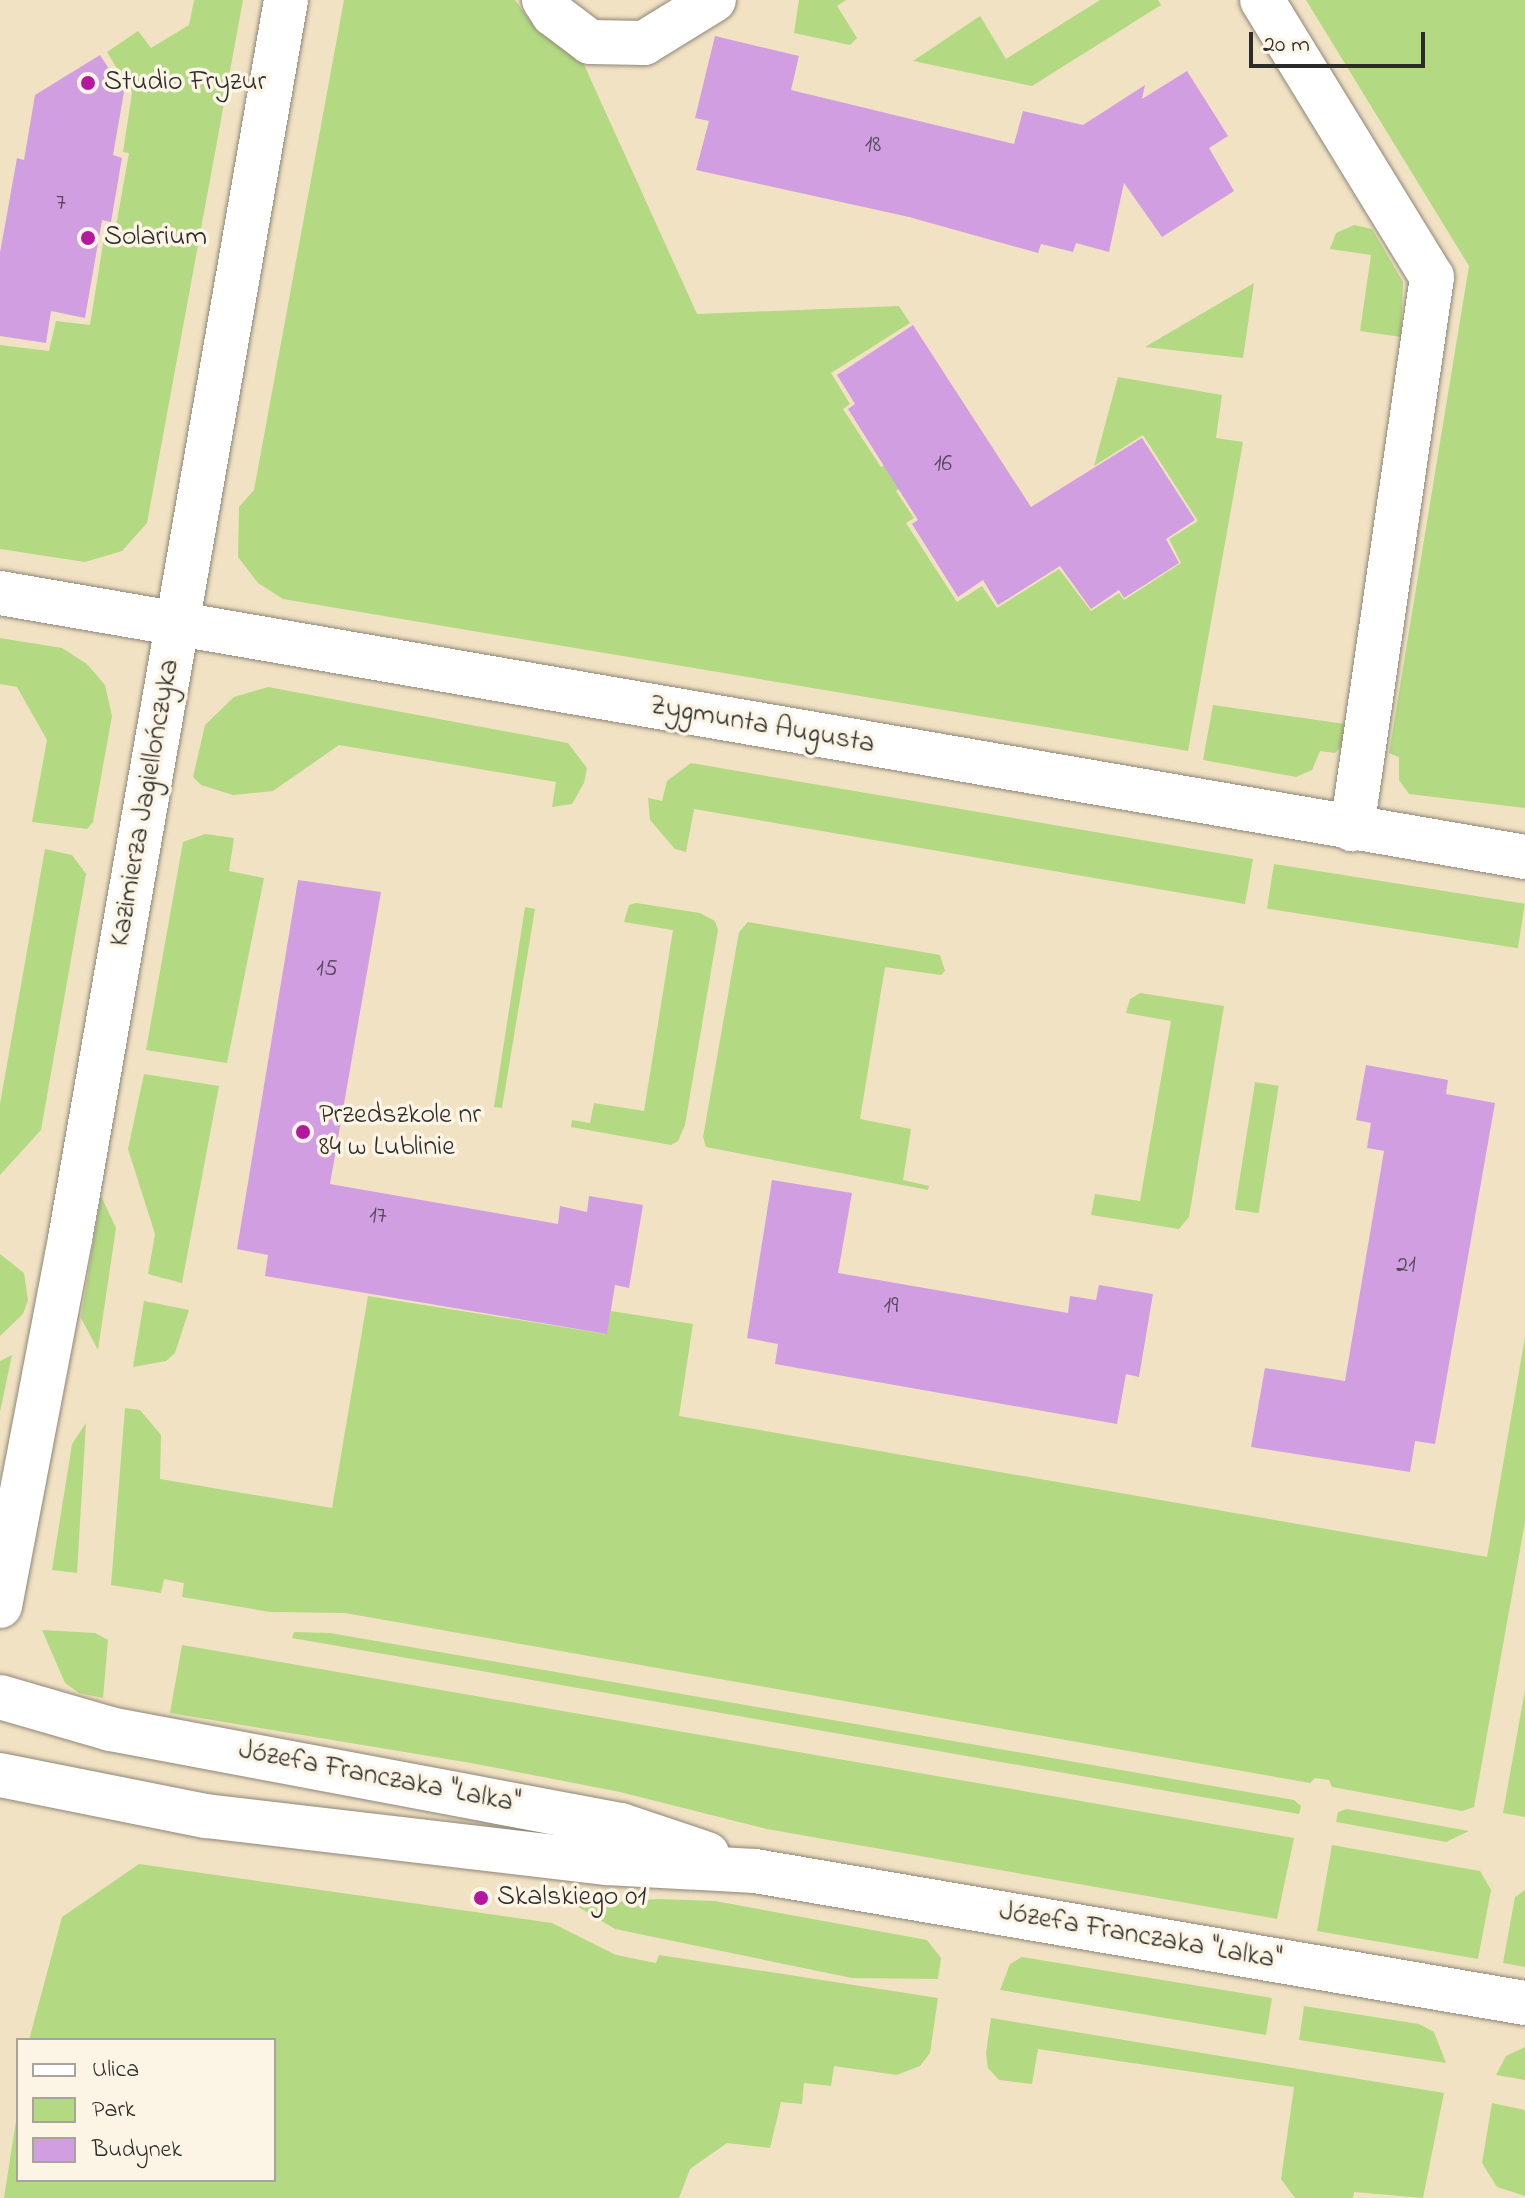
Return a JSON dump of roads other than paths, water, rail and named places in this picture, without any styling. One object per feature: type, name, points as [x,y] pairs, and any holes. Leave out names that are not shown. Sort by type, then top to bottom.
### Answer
[{"type":"street","name":"Kazimierza Jagiellończyka","points":[[0,1606],[179,621],[286,0]]},
{"type":"street","points":[[544,0],[553,14],[590,42],[644,43],[714,0]]},
{"type":"street","points":[[1262,0],[1432,277],[1352,829]]},
{"type":"street","name":"Zygmunta Augusta","points":[[0,593],[179,621],[1525,857]]},
{"type":"street","name":"Józefa Franczaka \"Lalka\"","points":[[0,1697],[110,1729],[621,1825],[755,1871]]},
{"type":"street","name":"Józefa Franczaka \"Lalka\"","points":[[0,1775],[206,1816],[607,1863],[755,1871],[1525,2003]]},
{"type":"place","name":"Studio Fryzur","points":[[88,83]]},
{"type":"place","name":"Solarium","points":[[88,238]]},
{"type":"place","name":"Przedszkole nr 84 w Lublinie","points":[[303,1132]]},
{"type":"place","name":"Skalskiego 01","points":[[481,1898]]}]
